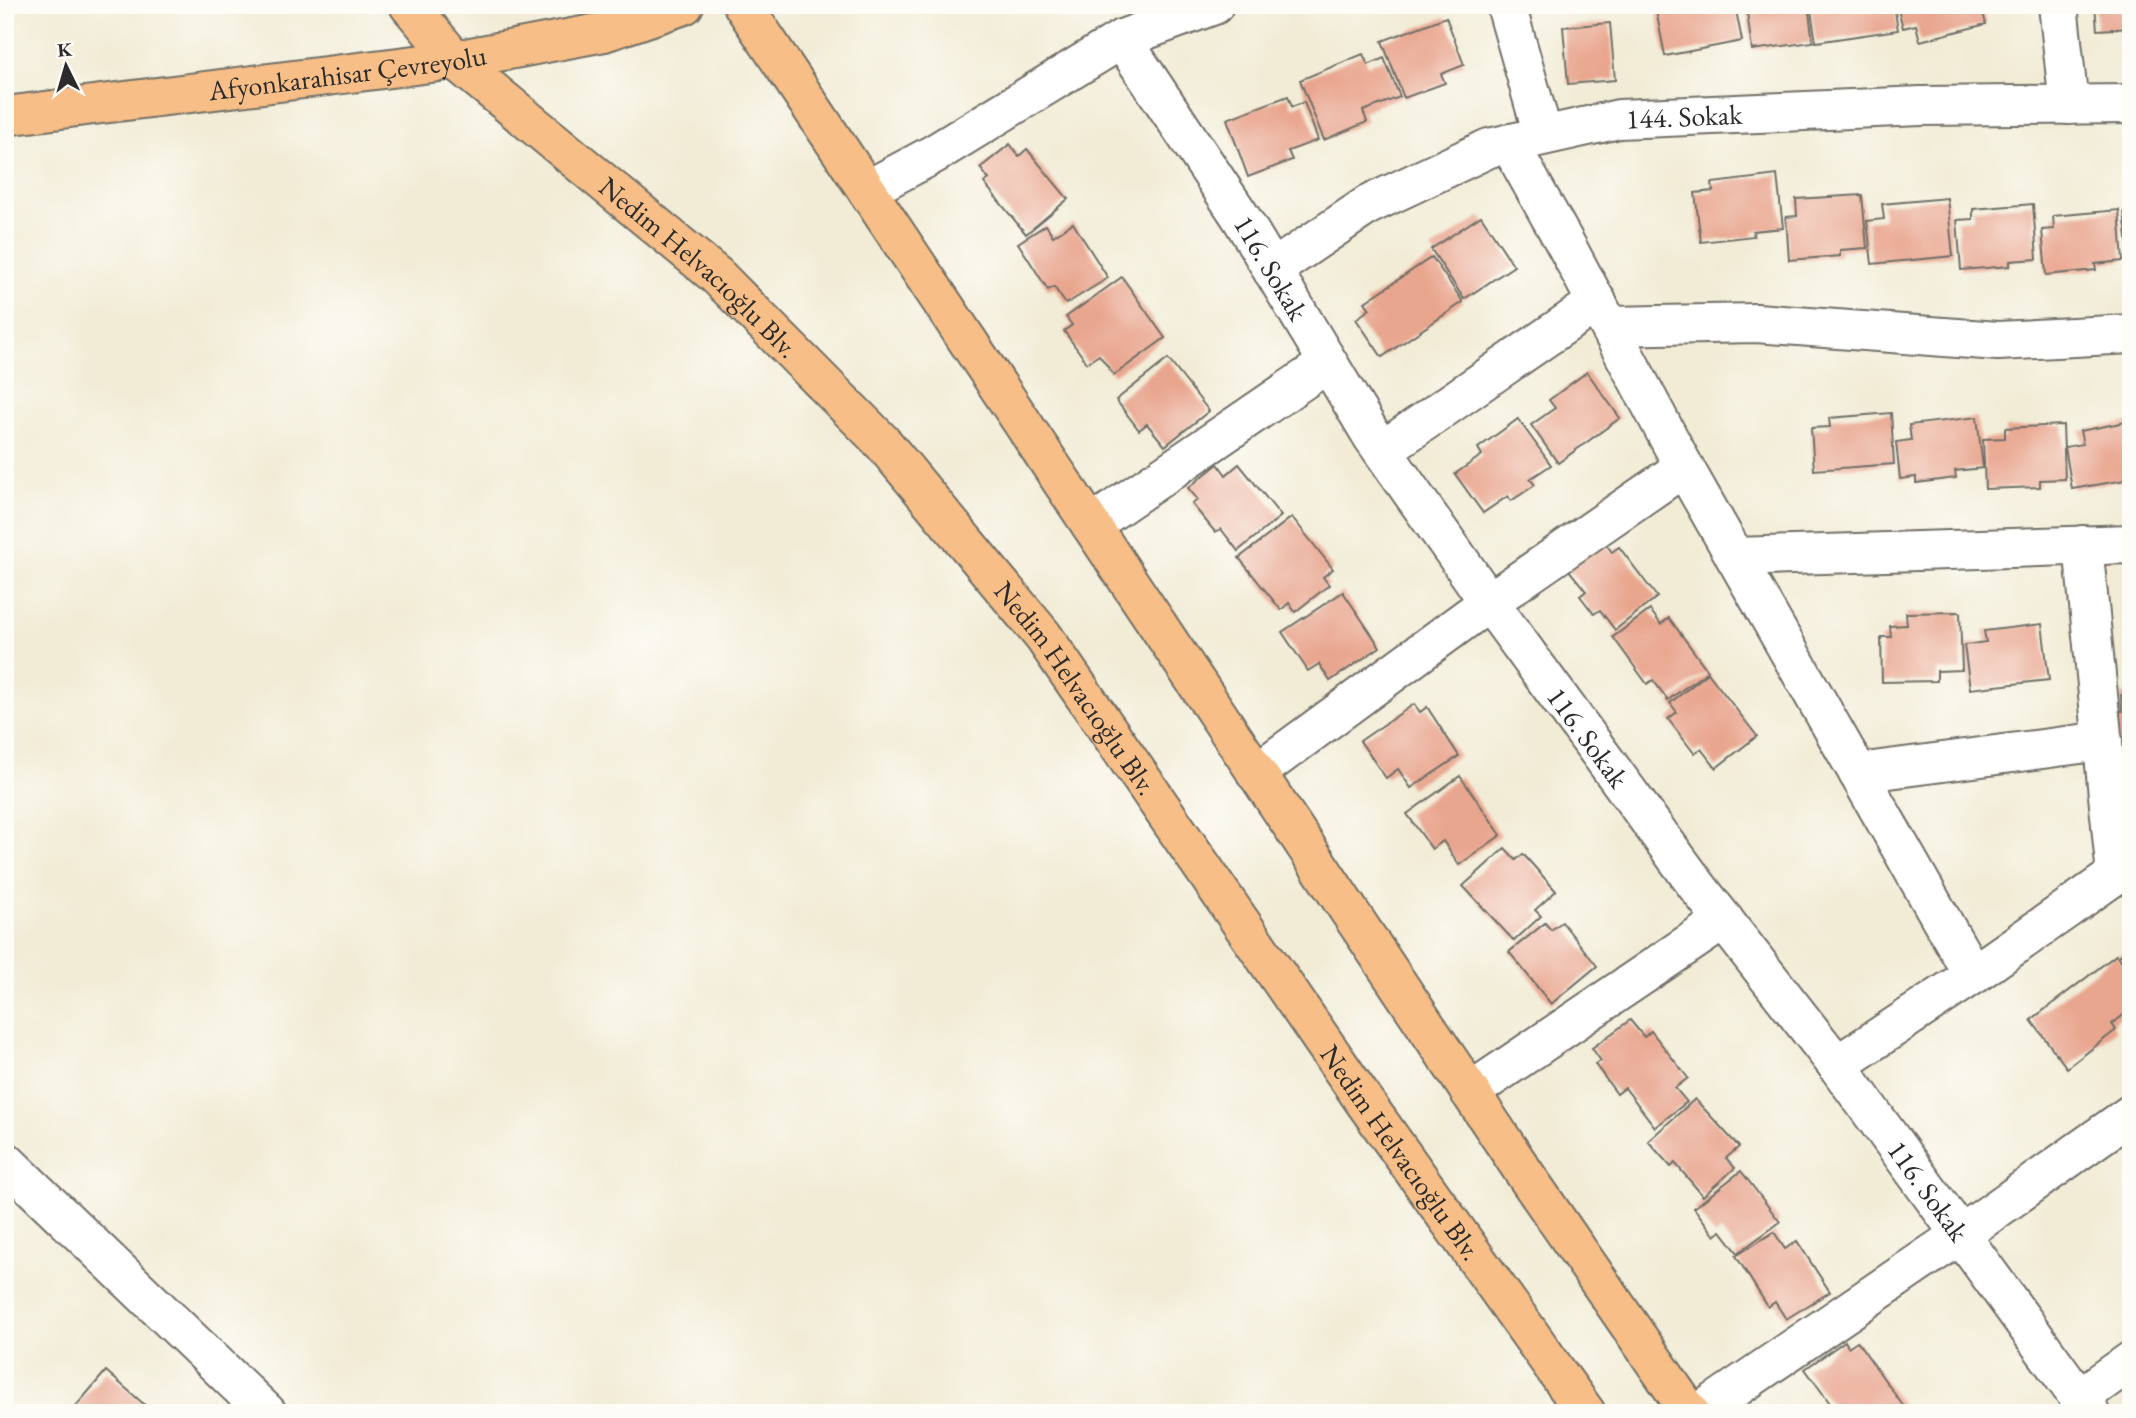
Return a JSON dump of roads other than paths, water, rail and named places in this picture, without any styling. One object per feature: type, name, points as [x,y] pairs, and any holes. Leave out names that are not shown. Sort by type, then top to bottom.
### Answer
[{"type":"main road","name":"Nedim Helvacıoğlu Blv.","points":[[409,5],[455,60],[717,276],[883,443],[1043,636],[1364,1101],[1586,1413]]},
{"type":"main road","name":"Afyonkarahisar Çevreyolu","points":[[5,116],[455,60],[604,32],[684,5]]},
{"type":"main road","points":[[743,5],[1256,773],[1690,1413]]},
{"type":"street","points":[[867,190],[934,154],[1122,39],[1214,5]]},
{"type":"street","points":[[1506,5],[1526,139],[1603,314],[1684,467],[1973,975]]},
{"type":"street","points":[[2058,5],[2069,105]]},
{"type":"street","name":"116. Sokak","points":[[1122,39],[1242,219],[1372,436],[1489,602],[1724,920],[1837,1065],[2084,1405]]},
{"type":"street","name":"144. Sokak","points":[[1272,270],[1368,205],[1489,148],[1619,119],[1921,106],[2131,104]]},
{"type":"street","points":[[1383,450],[1603,314],[1998,341],[2131,334]]},
{"type":"street","points":[[1091,525],[1328,363]]},
{"type":"street","points":[[1256,773],[1489,602],[1684,467]]},
{"type":"street","points":[[1735,557],[2131,544]]},
{"type":"street","points":[[1837,1065],[1973,975],[2123,869],[2103,741],[2083,545]]},
{"type":"street","points":[[1858,773],[2103,741]]},
{"type":"street","points":[[1470,1091],[1724,920]]},
{"type":"street","points":[[1699,1413],[2131,1114]]},
{"type":"street","points":[[5,1161],[267,1413]]},
{"type":"street","points":[[2084,1405],[2131,1361]]}]
